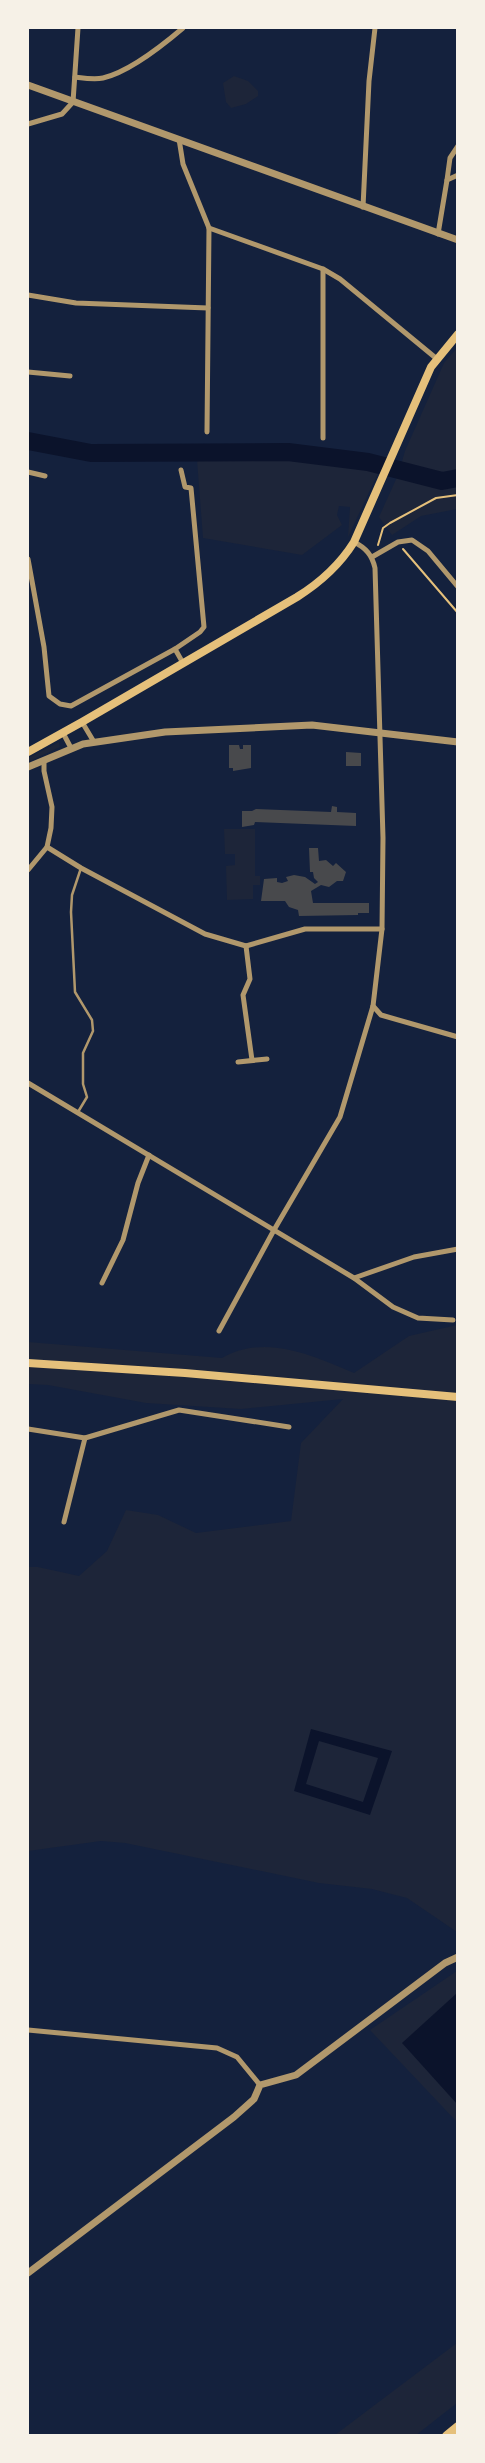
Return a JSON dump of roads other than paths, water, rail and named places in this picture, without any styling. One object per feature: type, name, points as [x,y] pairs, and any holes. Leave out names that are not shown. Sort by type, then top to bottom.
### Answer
[{"type":"highway","points":[[447,2436],[458,2427]]},
{"type":"main road","points":[[28,752],[315,585],[344,558],[354,542],[436,359],[458,334]]},
{"type":"main road","points":[[28,1363],[185,1373],[458,1397]]},
{"type":"street","points":[[28,124],[62,114],[73,102],[78,28]]},
{"type":"street","points":[[75,77],[101,78],[118,72],[168,41],[183,28]]},
{"type":"street","points":[[363,207],[369,81],[375,28]]},
{"type":"street","points":[[28,85],[458,240]]},
{"type":"street","points":[[179,139],[183,164],[209,228],[207,432]]},
{"type":"street","points":[[438,234],[450,158],[458,146]]},
{"type":"street","points":[[447,180],[458,176]]},
{"type":"street","points":[[209,228],[324,269],[340,279],[436,359]]},
{"type":"street","points":[[323,438],[324,269]]},
{"type":"street","points":[[28,295],[76,302],[208,308]]},
{"type":"street","points":[[28,372],[70,376]]},
{"type":"street","points":[[28,559],[41,626],[49,696],[60,704],[70,706],[175,649],[200,632],[204,627],[191,488],[186,487],[181,470]]},
{"type":"street","points":[[28,472],[45,476]]},
{"type":"street","points":[[372,557],[404,540],[418,544],[428,551],[458,587]]},
{"type":"street","points":[[219,1331],[274,1230],[340,1118],[373,1006],[382,929],[382,733],[375,568],[372,557],[364,547],[354,542]]},
{"type":"street","points":[[175,649],[183,663]]},
{"type":"street","points":[[82,722],[94,742]]},
{"type":"street","points":[[28,767],[71,748],[94,742],[165,732],[304,725],[458,742]]},
{"type":"street","points":[[63,733],[71,748]]},
{"type":"street","points":[[28,870],[47,848],[52,828],[52,807],[44,772],[44,760]]},
{"type":"street","points":[[47,848],[80,868],[205,934],[246,946],[305,929],[382,929]]},
{"type":"street","points":[[246,946],[250,979],[243,995],[252,1060]]},
{"type":"street","points":[[373,1006],[381,1014],[458,1037]]},
{"type":"street","points":[[238,1062],[267,1058]]},
{"type":"street","points":[[28,1083],[354,1278],[393,1307],[418,1318],[453,1320]]},
{"type":"street","points":[[102,1283],[123,1240],[132,1215],[138,1183],[149,1155]]},
{"type":"street","points":[[354,1278],[414,1256],[458,1249]]},
{"type":"street","points":[[28,1429],[85,1438],[114,1431],[179,1410],[290,1427]]},
{"type":"street","points":[[64,1522],[85,1438]]},
{"type":"street","points":[[260,2085],[296,2075],[445,1963],[458,1957]]},
{"type":"street","points":[[28,2030],[217,2048],[236,2057],[260,2085]]},
{"type":"street","points":[[28,2273],[234,2118],[254,2099],[260,2085]]},
{"type":"lane","points":[[78,1112],[87,1097],[83,1084],[83,1052],[93,1031],[92,1020],[75,992],[70,912],[72,895],[80,868]]},
{"type":"waterway","points":[[28,441],[91,453],[288,452],[368,462],[442,481],[458,478]]}]
